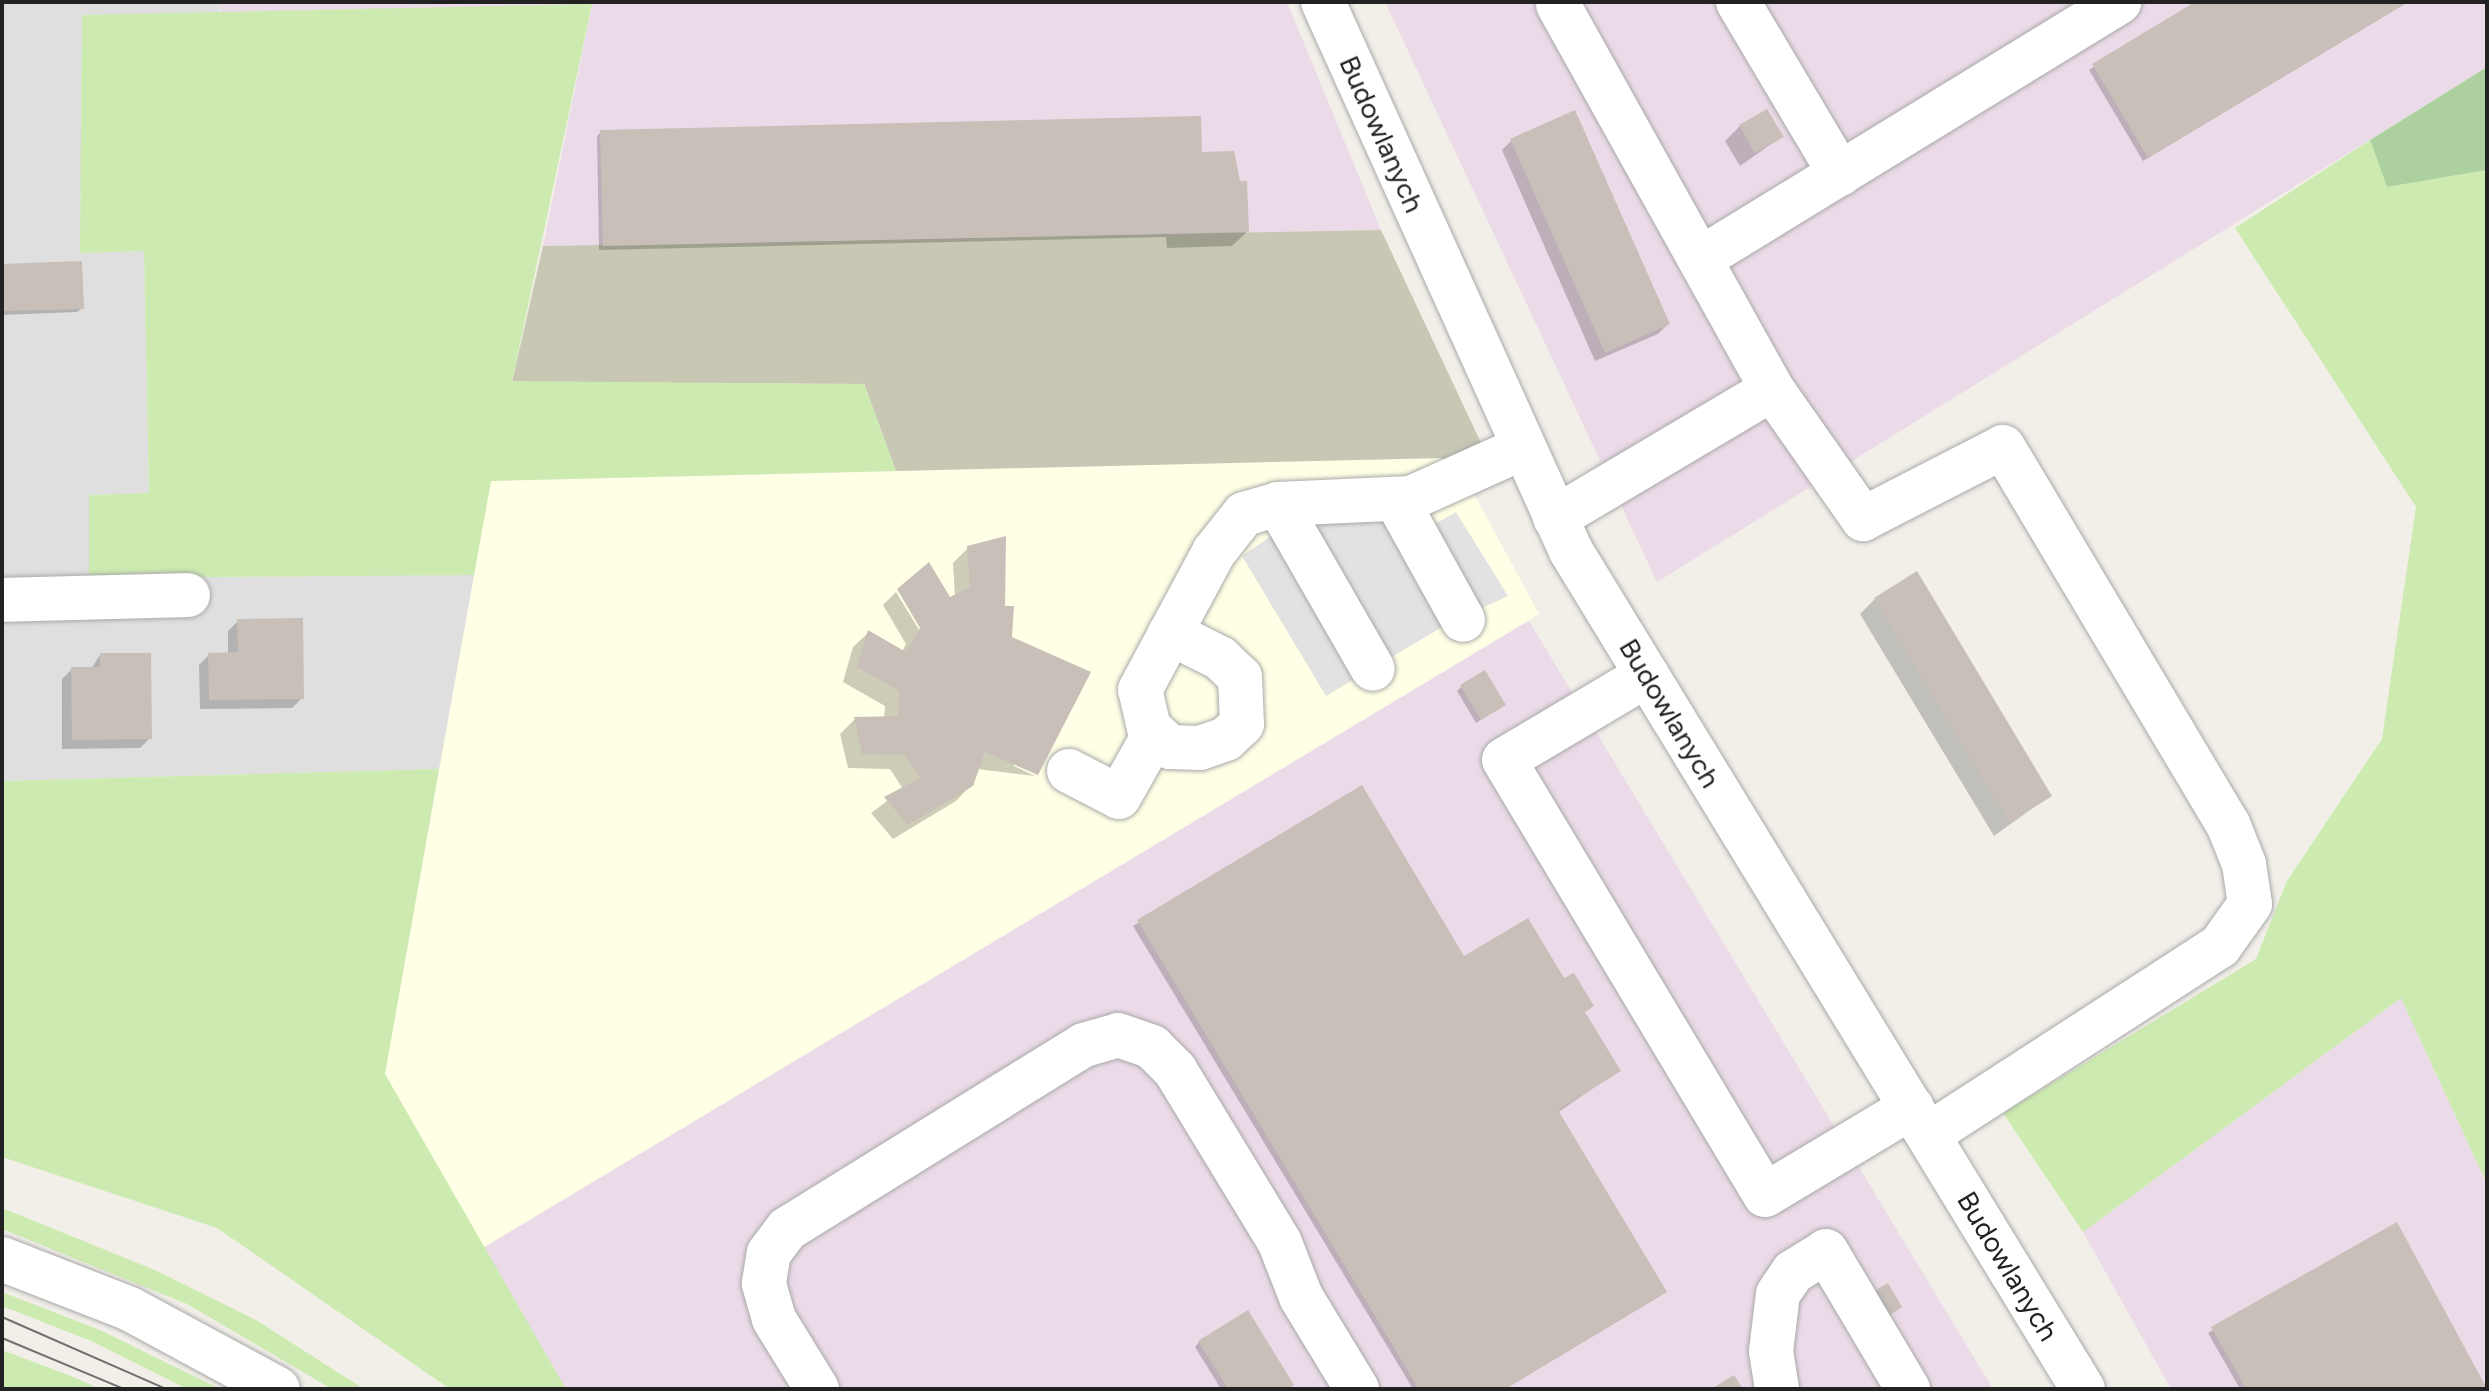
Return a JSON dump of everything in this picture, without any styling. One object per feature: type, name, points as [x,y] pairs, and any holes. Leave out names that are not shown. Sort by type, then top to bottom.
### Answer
[{"type":"street","name":"Budowlanych","points":[[1323,2],[1555,518],[1647,675],[2083,1389]]},
{"type":"street","points":[[1738,2],[1840,174]]},
{"type":"street","points":[[1700,259],[2119,2]]},
{"type":"street","points":[[1558,4],[1772,389],[1863,519],[2003,447],[2228,824],[2244,864],[2250,904],[2220,946],[1920,1121],[1765,1195],[1504,760],[1647,675]]},
{"type":"street","points":[[1555,518],[1772,389]]},
{"type":"street","points":[[1170,633],[1220,658],[1240,677],[1242,724],[1226,739],[1200,748],[1170,747],[1149,728],[1140,690],[1170,633],[1214,552],[1244,514],[1278,504],[1396,499],[1464,477],[1522,448]]},
{"type":"street","points":[[1396,499],[1463,620]]},
{"type":"street","points":[[1278,504],[1373,669]]},
{"type":"street","points":[[2,600],[188,595]]},
{"type":"street","points":[[1069,771],[1119,797],[1155,733]]},
{"type":"street","points":[[817,1389],[774,1319],[764,1283],[769,1253],[787,1229],[1084,1045],[1118,1035],[1152,1047],[1175,1070],[1280,1243],[1301,1297],[1357,1389]]},
{"type":"street","points":[[1777,1389],[1771,1351],[1778,1294],[1793,1272],[1826,1251],[1908,1389]]},
{"type":"street","points":[[2,1259],[130,1309],[278,1389]]},
{"type":"shaded area","points":[[2,2],[221,2],[220,14],[83,15],[80,253],[144,251],[149,493],[89,495],[89,577],[474,575],[439,769],[2,781]]},
{"type":"shaded area","points":[[221,2],[1287,2],[1381,230],[543,246],[592,5],[221,14]]},
{"type":"shaded area","points":[[1385,2],[2487,2],[2487,67],[1657,582]]},
{"type":"shaded area","points":[[1381,230],[1482,445],[1458,465],[1441,458],[896,471],[864,384],[512,382],[543,246]]},
{"type":"shaded area","points":[[1441,458],[1458,465],[1539,614],[481,1249],[385,1074],[491,481]]},
{"type":"shaded area","points":[[1456,512],[1508,596],[1449,623],[1326,696],[1242,556],[1274,534],[1332,516],[1431,526]]},
{"type":"shaded area","points":[[1529,621],[1993,1389],[566,1389],[481,1249]]},
{"type":"shaded area","points":[[2401,998],[2487,1184],[2487,1389],[2171,1389],[2083,1232]]},
{"type":"green space","points":[[592,4],[512,381],[864,384],[896,471],[491,481],[474,575],[89,578],[89,495],[149,493],[144,251],[80,253],[82,15]]},
{"type":"green space","points":[[2487,67],[2487,170],[2387,187],[2370,140]]},
{"type":"green space","points":[[2370,140],[2387,187],[2487,170],[2487,1184],[2401,998],[2083,1232],[2003,1113],[2256,959],[2287,881],[2382,739],[2416,507],[2235,228]]},
{"type":"green space","points":[[439,769],[385,1074],[566,1389],[450,1389],[217,1228],[2,1157],[2,781]]},
{"type":"green space","points":[[2,1208],[155,1270],[256,1320],[364,1389],[332,1389],[187,1304],[2,1229]]},
{"type":"green space","points":[[2,1292],[100,1330],[220,1389],[187,1389],[91,1341],[2,1306]]},
{"type":"green space","points":[[2,1350],[76,1378],[99,1389],[2,1389]]},
{"type":"building","points":[[2195,2],[2408,2],[2148,158],[2092,64]]},
{"type":"building","points":[[1767,109],[1784,137],[1755,153],[1739,125]]},
{"type":"building","points":[[1575,110],[1670,324],[1605,353],[1510,139]]},
{"type":"building","points":[[1201,116],[1202,152],[1234,151],[1240,181],[1247,181],[1249,232],[603,246],[600,130]]},
{"type":"building","points":[[82,261],[84,309],[2,311],[2,264]]},
{"type":"building","points":[[1006,536],[1005,606],[1014,606],[1012,637],[1091,672],[1038,775],[985,752],[973,786],[908,825],[884,797],[920,778],[905,755],[862,754],[854,717],[898,716],[899,691],[857,667],[868,630],[906,652],[920,628],[897,589],[929,562],[950,597],[970,587],[967,546]]},
{"type":"building","points":[[1917,571],[2052,796],[2010,823],[1874,598]]},
{"type":"building","points":[[303,618],[304,699],[209,700],[208,653],[238,652],[237,619]]},
{"type":"building","points":[[100,653],[151,653],[152,739],[72,740],[71,667],[100,667]]},
{"type":"building","points":[[1485,670],[1506,705],[1481,720],[1460,685]]},
{"type":"building","points":[[1362,785],[1464,956],[1528,918],[1564,978],[1574,973],[1594,1006],[1585,1012],[1621,1071],[1558,1110],[1667,1292],[1505,1389],[1419,1389],[1137,920]]},
{"type":"building","points":[[2397,1222],[2487,1389],[2246,1389],[2211,1327]]},
{"type":"building","points":[[1888,1283],[1902,1307],[1887,1317],[1871,1293]]},
{"type":"building","points":[[1248,1310],[1294,1385],[1288,1389],[1228,1389],[1198,1341]]},
{"type":"building","points":[[1734,1375],[1743,1389],[1711,1389]]},
{"type":"tram line","points":[[2,1317],[166,1389]]},
{"type":"tram line","points":[[2,1338],[124,1389]]}]
